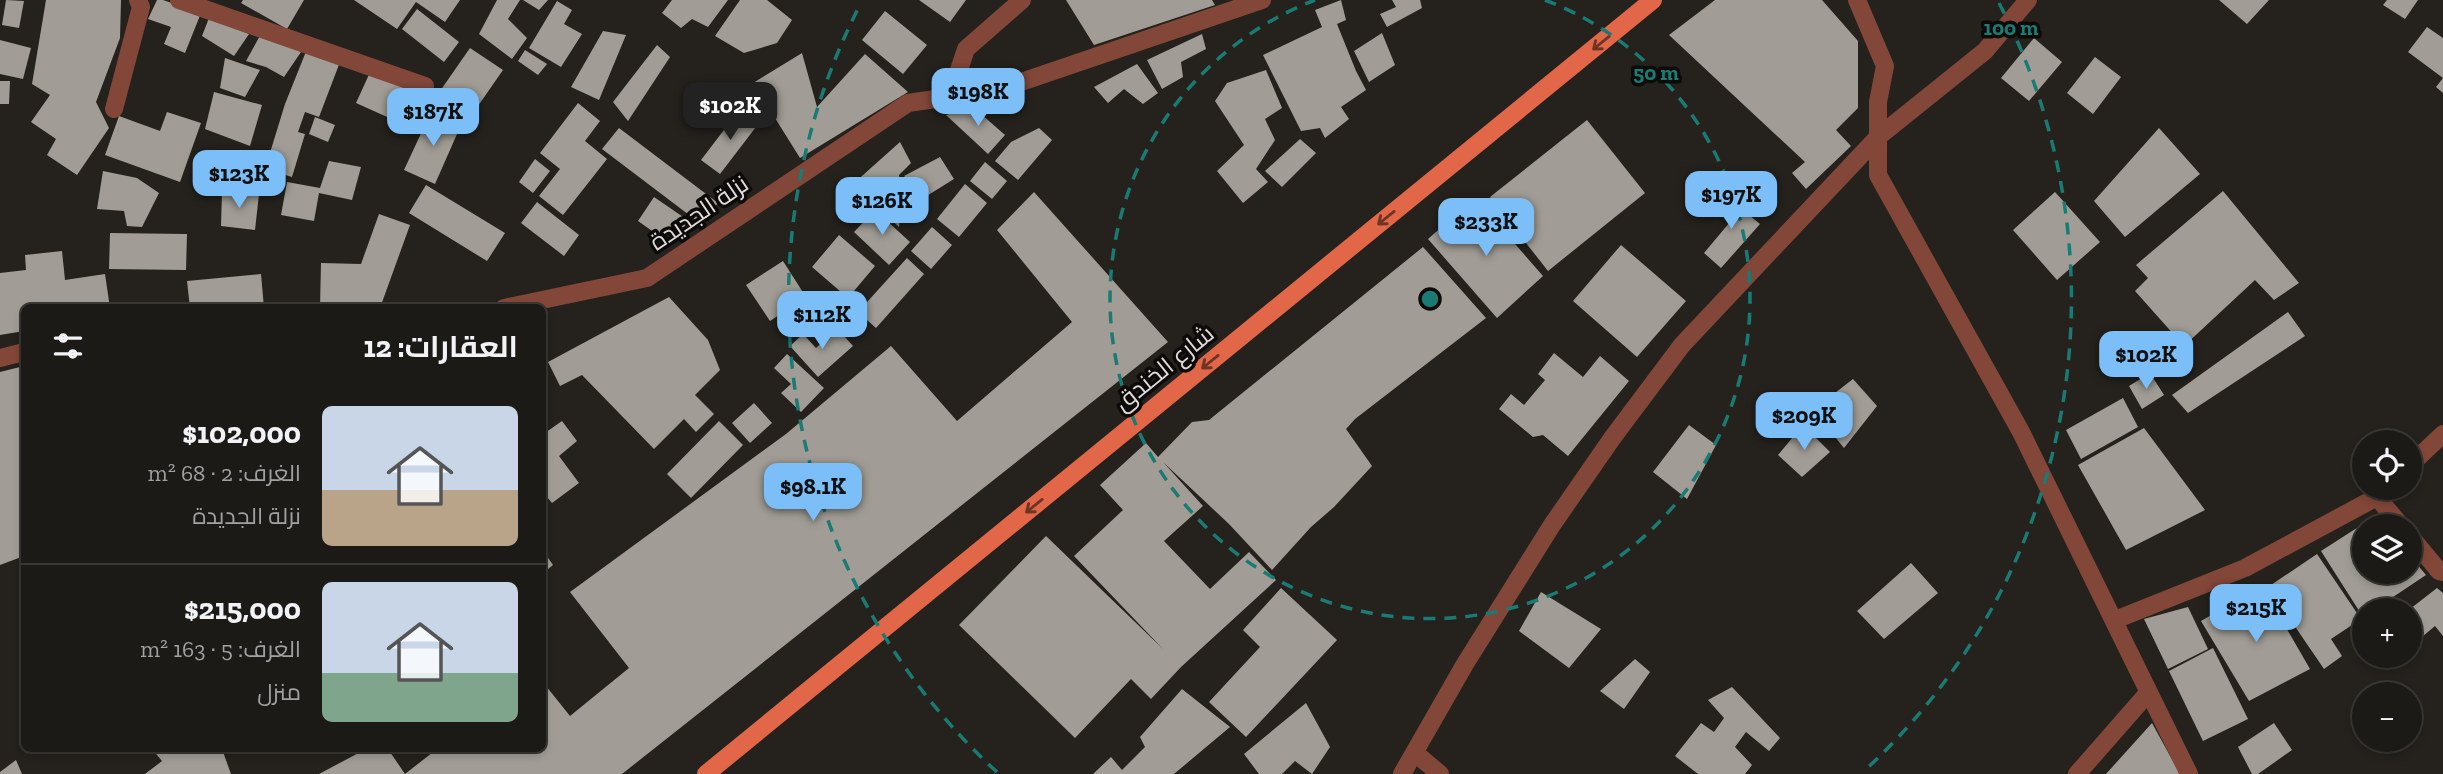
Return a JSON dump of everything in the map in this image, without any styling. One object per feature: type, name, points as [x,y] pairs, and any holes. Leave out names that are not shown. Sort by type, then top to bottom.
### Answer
[{"type":"main road","name":"شارع الخندق","points":[[706,774],[1653,0]]},
{"type":"street","points":[[114,109],[141,7],[138,0]]},
{"type":"street","points":[[179,0],[425,86]]},
{"type":"street","points":[[950,97],[966,49],[1021,0]]},
{"type":"street","name":"نزلة الجديدة","points":[[523,304],[647,278],[908,103],[998,90],[1262,0]]},
{"type":"street","points":[[1857,0],[1885,66],[1878,102],[1878,175],[2021,432],[2189,774]]},
{"type":"street","points":[[1402,774],[1465,664],[1552,525],[1674,355],[1878,137],[1985,51],[2028,0]]},
{"type":"street","points":[[0,358],[21,353]]},
{"type":"street","points":[[2422,454],[2443,434]]},
{"type":"street","points":[[2115,620],[2245,568],[2367,500]]},
{"type":"street","points":[[2422,550],[2439,571],[2443,572]]},
{"type":"street","points":[[2077,774],[2148,693]]},
{"type":"street","points":[[1415,753],[1440,774]]},
{"type":"building","points":[[6,0],[24,1],[19,28],[2,25]]},
{"type":"building","points":[[46,0],[121,0],[120,38],[96,102],[109,128],[77,175],[47,155],[56,139],[31,122],[50,95],[32,84]]},
{"type":"building","points":[[157,0],[201,13],[185,53],[164,44],[171,27],[148,19]]},
{"type":"building","points":[[243,0],[304,0],[287,29],[241,3]]},
{"type":"building","points":[[354,0],[460,0],[445,22],[416,2],[397,29]]},
{"type":"building","points":[[497,0],[520,0],[508,19],[527,38],[512,59],[479,34]]},
{"type":"building","points":[[523,0],[548,0],[539,10]]},
{"type":"building","points":[[672,0],[728,0],[708,27],[692,19],[681,28],[662,13]]},
{"type":"building","points":[[740,0],[767,0],[792,20],[777,43],[744,53],[715,36]]},
{"type":"building","points":[[919,0],[966,0],[950,22]]},
{"type":"building","points":[[1066,0],[1212,0],[1215,5],[1094,45]]},
{"type":"building","points":[[1341,0],[1346,20],[1337,24],[1366,90],[1341,107],[1349,119],[1325,138],[1320,128],[1301,131],[1263,55],[1322,27],[1315,10]]},
{"type":"building","points":[[1392,0],[1420,0],[1422,8],[1387,27],[1380,14],[1396,7]]},
{"type":"building","points":[[1715,0],[1822,0],[1858,41],[1858,108],[1836,130],[1851,146],[1806,189],[1792,173],[1805,162],[1669,35]]},
{"type":"building","points":[[2219,0],[2269,0],[2247,24]]},
{"type":"building","points":[[2387,0],[2418,0],[2405,19],[2383,5]]},
{"type":"building","points":[[557,1],[572,10],[564,24],[582,34],[561,67],[529,48]]},
{"type":"building","points":[[417,9],[459,42],[444,62],[402,29]]},
{"type":"building","points":[[885,11],[927,45],[903,74],[862,40]]},
{"type":"building","points":[[209,18],[249,34],[234,56],[202,36]]},
{"type":"building","points":[[2427,27],[2443,38],[2443,78],[2408,52]]},
{"type":"building","points":[[603,31],[626,35],[599,100],[571,87]]},
{"type":"building","points":[[262,32],[301,52],[284,77],[266,67],[246,61]]},
{"type":"building","points":[[1382,33],[1395,65],[1369,82],[1354,51]]},
{"type":"building","points":[[1202,34],[1206,49],[1181,62],[1183,77],[1162,89],[1147,60]]},
{"type":"building","points":[[2034,38],[2062,62],[2029,101],[2001,78]]},
{"type":"building","points":[[0,40],[31,48],[23,79],[0,74]]},
{"type":"building","points":[[657,45],[670,57],[628,121],[613,102]]},
{"type":"building","points":[[470,48],[503,70],[471,116],[438,94]]},
{"type":"building","points":[[307,49],[340,62],[319,117],[305,112],[298,132],[305,134],[292,177],[265,169],[285,104]]},
{"type":"building","points":[[525,50],[547,64],[538,75],[518,61]]},
{"type":"building","points":[[802,53],[817,107],[865,54],[908,92],[800,158],[753,83]]},
{"type":"building","points":[[2095,57],[2121,77],[2093,114],[2067,93]]},
{"type":"building","points":[[225,58],[260,70],[245,97],[220,88]]},
{"type":"building","points":[[1137,64],[1158,93],[1143,104],[1124,89],[1108,103],[1094,87]]},
{"type":"building","points":[[372,68],[421,90],[405,125],[356,103]]},
{"type":"building","points":[[1266,70],[1282,108],[1265,119],[1275,140],[1256,169],[1268,182],[1243,203],[1217,171],[1244,145],[1215,101],[1227,83]]},
{"type":"building","points":[[2443,78],[2443,93],[2436,87]]},
{"type":"building","points":[[0,81],[10,81],[9,104],[0,104]]},
{"type":"building","points":[[214,92],[262,105],[250,146],[205,129]]},
{"type":"building","points":[[578,103],[600,121],[585,141],[607,159],[563,215],[539,196],[560,169],[540,153]]},
{"type":"building","points":[[973,107],[1005,135],[988,154],[946,115]]},
{"type":"building","points":[[740,109],[759,123],[720,174],[701,160]]},
{"type":"building","points":[[167,112],[201,123],[180,182],[105,155],[119,116],[160,131]]},
{"type":"building","points":[[431,112],[461,125],[435,184],[404,170]]},
{"type":"building","points":[[315,117],[335,125],[328,142],[309,134]]},
{"type":"building","points":[[1587,120],[1645,193],[1548,271],[1490,197]]},
{"type":"building","points":[[619,128],[718,203],[701,224],[602,149]]},
{"type":"building","points":[[1039,128],[1052,140],[1018,180],[995,161],[1011,142]]},
{"type":"building","points":[[2159,128],[2200,174],[2125,237],[2094,201]]},
{"type":"building","points":[[1300,139],[1316,153],[1282,187],[1265,171]]},
{"type":"building","points":[[900,142],[911,163],[899,175],[902,195],[899,227],[853,184]]},
{"type":"building","points":[[940,157],[954,179],[925,197],[904,176]]},
{"type":"building","points":[[535,159],[550,171],[533,193],[519,182]]},
{"type":"building","points":[[329,161],[361,167],[352,200],[319,193],[314,221],[281,215],[287,182],[320,188]]},
{"type":"building","points":[[985,162],[1007,181],[992,199],[970,181]]},
{"type":"building","points":[[103,171],[137,178],[159,193],[142,227],[127,226],[124,211],[97,209]]},
{"type":"building","points":[[965,184],[987,203],[959,237],[937,219]]},
{"type":"building","points":[[426,185],[505,233],[487,261],[409,213]]},
{"type":"building","points":[[2223,191],[2299,283],[2274,300],[2255,280],[2184,346],[2135,291],[2148,278],[2136,265]]},
{"type":"building","points":[[222,192],[259,194],[255,230],[221,226]]},
{"type":"building","points":[[1034,192],[1168,342],[622,774],[405,774],[433,752],[546,752],[546,686],[570,716],[629,668],[570,592],[786,434],[891,346],[957,421],[1072,322],[997,230]]},
{"type":"building","points":[[2055,192],[2100,242],[2057,280],[2013,230]]},
{"type":"building","points":[[1722,193],[1760,224],[1721,268],[1704,253],[1730,222],[1712,206]]},
{"type":"building","points":[[654,197],[692,223],[662,238],[638,221]]},
{"type":"building","points":[[1475,198],[1543,276],[1497,318],[1428,239]]},
{"type":"building","points":[[537,202],[579,235],[564,256],[521,223]]},
{"type":"building","points":[[875,210],[910,242],[889,265],[854,232]]},
{"type":"building","points":[[379,214],[410,225],[381,304],[320,304],[321,263],[361,264]]},
{"type":"building","points":[[932,227],[952,245],[931,269],[911,251]]},
{"type":"building","points":[[110,233],[187,234],[186,270],[109,269]]},
{"type":"building","points":[[839,235],[875,266],[848,298],[812,267]]},
{"type":"building","points":[[1621,245],[1686,301],[1637,357],[1573,301]]},
{"type":"building","points":[[1423,247],[1486,318],[1355,419],[1346,429],[1372,466],[1272,570],[1229,524],[1163,462],[1203,506],[1164,541],[1210,589],[1249,552],[1276,580],[1181,667],[1151,699],[1131,679],[1075,738],[959,625],[1046,536],[1163,649],[1074,556],[1123,510],[1100,485],[1146,443],[1158,457],[1192,422],[1209,420]]},
{"type":"building","points":[[62,251],[65,280],[105,274],[109,304],[21,304],[21,332],[0,335],[0,273],[26,270],[25,255]]},
{"type":"building","points":[[907,258],[924,274],[876,328],[858,312]]},
{"type":"building","points":[[783,261],[806,297],[770,321],[746,285]]},
{"type":"building","points":[[261,274],[264,304],[190,304],[187,281]]},
{"type":"building","points":[[669,297],[708,340],[720,370],[695,395],[714,414],[696,432],[684,419],[654,449],[582,375],[560,386],[548,362]]},
{"type":"building","points":[[2288,312],[2305,336],[2188,413],[2172,395]]},
{"type":"building","points":[[837,328],[853,346],[818,377],[790,346],[803,334],[816,348]]},
{"type":"building","points":[[1554,353],[1583,377],[1600,356],[1629,381],[1568,456],[1543,435],[1533,437],[1499,409],[1511,394],[1524,405],[1545,380],[1538,374]]},
{"type":"building","points":[[787,354],[824,388],[801,412],[781,393],[791,384],[774,368]]},
{"type":"building","points":[[21,367],[21,557],[0,565],[0,372]]},
{"type":"building","points":[[2150,373],[2164,395],[2142,409],[2129,386]]},
{"type":"building","points":[[1853,379],[1877,406],[1844,448],[1813,410]]},
{"type":"building","points":[[2123,398],[2138,427],[2081,459],[2066,430]]},
{"type":"building","points":[[754,403],[772,423],[750,443],[732,423]]},
{"type":"building","points":[[562,421],[577,441],[559,456],[579,483],[552,503],[546,496],[546,432]]},
{"type":"building","points":[[719,421],[743,445],[691,498],[667,474]]},
{"type":"building","points":[[1689,425],[1716,445],[1687,499],[1653,472]]},
{"type":"building","points":[[1803,425],[1830,452],[1802,477],[1778,455]]},
{"type":"building","points":[[2144,428],[2205,510],[2126,550],[2078,465]]},
{"type":"building","points":[[2352,531],[2352,584],[2412,584],[2392,598],[2352,600],[2321,551]]},
{"type":"building","points":[[2317,554],[2352,606],[2352,625],[2331,639],[2342,656],[2324,669],[2268,587]]},
{"type":"building","points":[[546,555],[553,565],[546,571]]},
{"type":"building","points":[[1911,563],[1938,593],[1884,639],[1857,611]]},
{"type":"building","points":[[2262,586],[2310,669],[2249,701],[2201,621]]},
{"type":"building","points":[[1281,588],[1337,640],[1246,737],[1209,702],[1260,647],[1243,630]]},
{"type":"building","points":[[2437,588],[2443,593],[2443,636],[2435,626],[2422,637],[2422,600]]},
{"type":"building","points":[[1541,592],[1601,629],[1569,668],[1519,631]]},
{"type":"building","points":[[2188,607],[2208,649],[2168,669],[2144,619]]},
{"type":"building","points":[[2213,648],[2248,719],[2203,741],[2169,671]]},
{"type":"building","points":[[1635,659],[1650,672],[1624,709],[1600,691]]},
{"type":"building","points":[[1732,687],[1780,738],[1769,751],[1746,732],[1735,747],[1752,765],[1745,774],[1698,774],[1675,756],[1701,723],[1714,732],[1724,718],[1708,700]]},
{"type":"building","points":[[1182,689],[1230,727],[1174,774],[1093,774],[1111,757],[1122,770],[1145,747],[1140,737]]},
{"type":"building","points":[[1306,703],[1330,747],[1312,774],[1295,761],[1282,774],[1259,774],[1244,754]]},
{"type":"building","points":[[2152,723],[2180,774],[2106,774]]},
{"type":"building","points":[[2274,723],[2292,750],[2258,774],[2252,774],[2238,747]]},
{"type":"building","points":[[154,752],[223,752],[231,774],[145,774],[162,761]]},
{"type":"building","points":[[360,752],[390,752],[405,774],[319,774]]},
{"type":"building","points":[[16,760],[22,774],[0,774],[0,772]]}]
